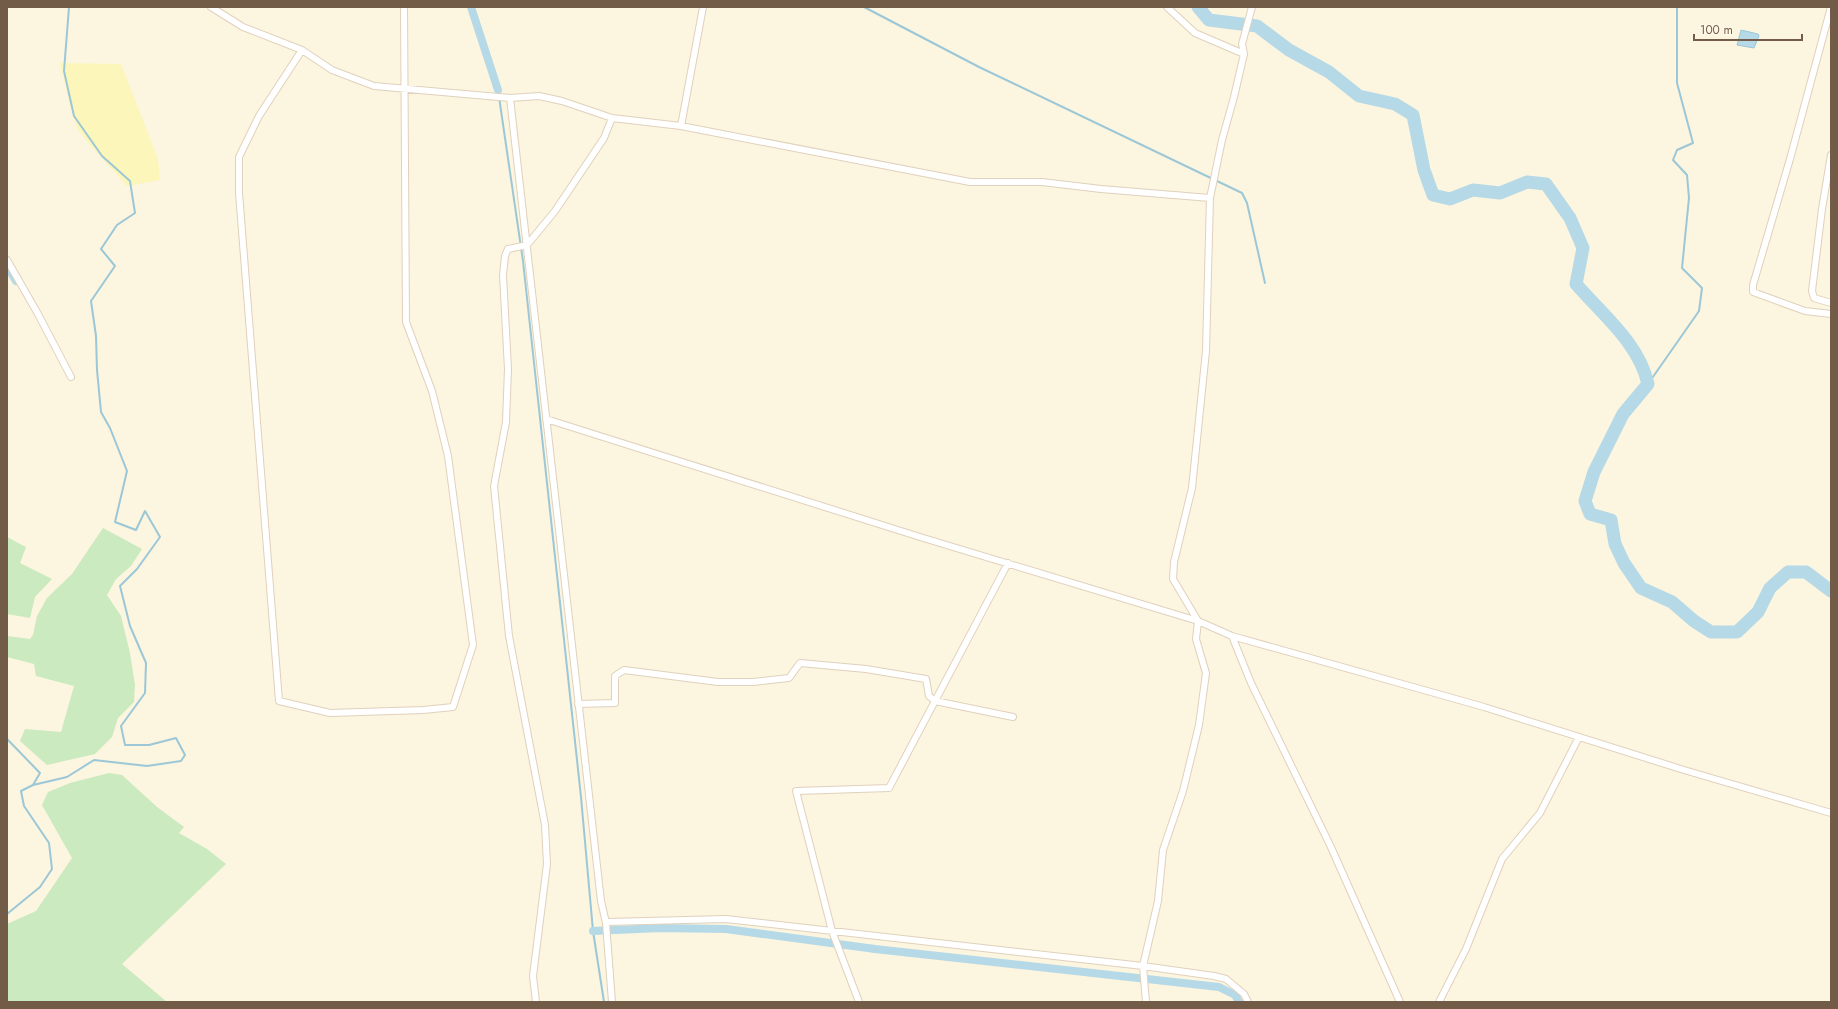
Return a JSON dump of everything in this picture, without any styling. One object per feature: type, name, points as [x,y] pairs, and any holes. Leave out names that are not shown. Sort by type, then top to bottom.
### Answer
[{"type":"street","points":[[211,7],[243,27],[302,50],[339,73],[374,86],[404,90],[510,98],[539,96],[612,118],[681,126],[970,182],[1042,182],[1101,189],[1210,198]]},
{"type":"street","points":[[302,50],[259,116],[239,157],[239,193],[279,701],[330,713],[423,710],[452,707],[473,645],[448,456],[432,391],[406,322],[404,7]]},
{"type":"street","points":[[681,126],[703,7]]},
{"type":"street","points":[[1167,7],[1195,33],[1244,54]]},
{"type":"street","points":[[1146,1002],[1143,967],[1158,901],[1164,850],[1184,791],[1199,726],[1206,673],[1196,639],[1198,621],[1173,579],[1174,562],[1192,488],[1205,358],[1210,198],[1222,140],[1244,54],[1242,44],[1252,7]]},
{"type":"street","points":[[1831,9],[1790,159],[1753,284],[1753,292],[1805,310],[1831,314]]},
{"type":"street","points":[[510,98],[523,245],[546,419],[601,901],[606,922],[612,1002]]},
{"type":"street","points":[[536,1002],[533,976],[547,864],[545,824],[509,636],[494,486],[506,422],[508,369],[503,275],[505,256],[508,249],[523,245],[555,211],[604,138],[612,118]]},
{"type":"street","points":[[1831,155],[1822,209],[1812,291],[1814,298],[1831,304]]},
{"type":"street","points":[[7,260],[38,314],[71,377]]},
{"type":"street","points":[[546,419],[1198,621],[1232,636],[1484,707],[1831,813]]},
{"type":"street","points":[[859,1002],[832,931],[796,791],[889,788],[1008,563]]},
{"type":"street","points":[[1232,636],[1250,683],[1330,845],[1400,1002]]},
{"type":"street","points":[[578,704],[615,703],[615,676],[624,670],[718,682],[753,682],[789,678],[800,663],[866,669],[926,679],[929,696],[935,701],[1013,717]]},
{"type":"street","points":[[1439,1002],[1466,949],[1502,859],[1540,813],[1579,737]]},
{"type":"street","points":[[606,922],[720,919],[1143,967],[1214,976],[1226,979],[1244,994],[1248,1002]]},
{"type":"green space","points":[[103,528],[142,549],[131,566],[116,579],[107,595],[121,616],[130,653],[135,685],[134,702],[118,718],[112,737],[95,754],[47,765],[20,741],[25,729],[61,732],[74,686],[36,676],[34,664],[7,657],[7,636],[30,639],[33,635],[37,616],[47,598],[72,574]]},
{"type":"green space","points":[[7,537],[26,547],[20,563],[52,579],[35,597],[30,618],[7,614]]},
{"type":"green space","points":[[109,773],[122,775],[157,807],[184,827],[179,833],[207,849],[226,864],[122,964],[167,1002],[7,1002],[7,924],[36,911],[72,858],[42,805],[48,792],[70,783]]},
{"type":"sand","points":[[60,63],[121,64],[158,159],[160,180],[127,186],[85,139],[77,128],[70,106]]},
{"type":"water","points":[[1741,30],[1758,34],[1759,36],[1754,48],[1737,45]]},
{"type":"waterway","points":[[7,914],[40,887],[52,869],[49,843],[24,806],[21,791],[33,785],[67,777],[94,760],[147,766],[181,761],[185,755],[176,738],[149,745],[125,745],[121,726],[145,693],[146,663],[130,626],[120,586],[137,569],[160,537],[145,511],[136,530],[115,522],[127,471],[110,428],[101,412],[97,370],[96,336],[91,301],[115,266],[101,249],[117,225],[135,213],[130,181],[102,156],[74,116],[64,71],[69,7]]},
{"type":"waterway","points":[[471,7],[498,90]]},
{"type":"waterway","points":[[864,7],[979,67],[1242,193],[1247,203],[1265,283]]},
{"type":"waterway","points":[[1198,7],[1209,20],[1257,26],[1289,50],[1329,72],[1359,96],[1395,104],[1413,115],[1424,170],[1433,195],[1450,199],[1473,190],[1500,193],[1527,182],[1546,184],[1570,218],[1583,248],[1576,284],[1628,342],[1637,355],[1648,384],[1623,414],[1594,472],[1585,501],[1590,514],[1611,520],[1615,544],[1624,563],[1641,588],[1672,602],[1694,621],[1711,632],[1737,632],[1758,612],[1770,588],[1788,572],[1806,572],[1831,591]]},
{"type":"waterway","points":[[1648,384],[1699,311],[1702,288],[1682,268],[1689,198],[1687,175],[1673,160],[1677,150],[1693,143],[1677,83],[1677,7]]},
{"type":"waterway","points":[[498,90],[523,261],[581,797],[593,931],[604,1002]]},
{"type":"waterway","points":[[7,266],[16,281]]},
{"type":"waterway","points":[[7,739],[40,773],[33,785]]},
{"type":"waterway","points":[[593,931],[661,928],[726,929],[875,949],[1219,987],[1235,995],[1239,1002]]}]
